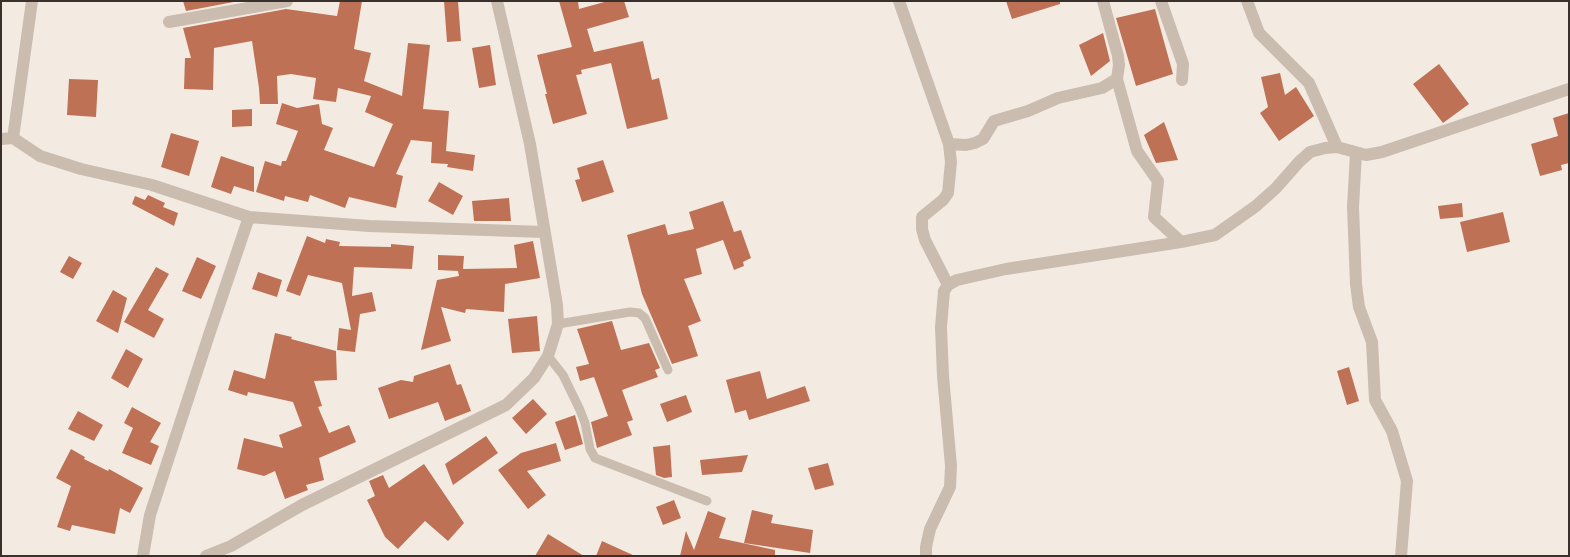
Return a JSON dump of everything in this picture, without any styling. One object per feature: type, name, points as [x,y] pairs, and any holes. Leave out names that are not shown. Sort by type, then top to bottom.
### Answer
[{"type":"street","points":[[32,1],[7,138],[40,156],[81,170],[152,185],[250,217],[369,226],[544,232]]},
{"type":"street","points":[[169,22],[287,1]]},
{"type":"street","points":[[206,556],[231,546],[302,505],[506,406],[534,378],[548,356],[558,324],[557,305],[530,144],[497,1]]},
{"type":"street","points":[[899,1],[949,144],[951,162],[948,193],[943,200],[922,217],[922,229],[925,240],[948,285]]},
{"type":"street","points":[[1103,1],[1118,56],[1117,79],[1137,151],[1158,181],[1154,217],[1181,242]]},
{"type":"street","points":[[1161,1],[1183,64],[1182,80]]},
{"type":"street","points":[[1247,1],[1259,33],[1309,83],[1337,147]]},
{"type":"street","points":[[949,144],[966,146],[975,143],[983,139],[994,121],[1028,112],[1058,98],[1102,88],[1117,79]]},
{"type":"street","points":[[926,556],[930,529],[950,487],[951,466],[943,376],[941,327],[944,291],[948,285],[957,280],[1006,269],[1216,235],[1263,200],[1310,152],[1337,147],[1366,155],[1382,152],[1569,89]]},
{"type":"street","points":[[1356,153],[1353,207],[1356,284],[1359,307],[1372,342],[1375,400],[1392,430],[1407,481],[1401,556]]},
{"type":"street","points":[[143,556],[150,515],[209,334],[250,217]]},
{"type":"lane","points":[[558,324],[630,312],[639,313],[645,318],[668,370]]},
{"type":"lane","points":[[548,356],[563,375],[580,410],[585,423],[590,449],[595,458],[707,501]]},
{"type":"building","points":[[183,1],[239,1],[186,11]]},
{"type":"building","points":[[340,1],[362,1],[354,49],[371,53],[364,81],[402,96],[408,43],[430,45],[423,109],[449,111],[446,151],[475,155],[473,171],[447,167],[448,164],[431,163],[432,142],[411,140],[396,174],[403,176],[396,208],[349,197],[345,208],[310,195],[308,202],[285,196],[284,201],[256,192],[265,161],[281,166],[282,161],[286,161],[298,131],[276,124],[282,103],[297,108],[319,104],[322,124],[333,128],[324,150],[374,167],[393,124],[365,112],[371,96],[338,88],[336,102],[313,99],[316,78],[291,74],[277,76],[278,104],[260,104],[252,41],[214,48],[213,90],[184,89],[185,58],[191,58],[183,28],[286,9],[337,16]]},
{"type":"building","points":[[444,1],[458,1],[461,41],[447,42]]},
{"type":"building","points":[[559,1],[578,1],[579,9],[608,1],[624,1],[629,17],[587,29],[594,52],[643,41],[652,80],[659,78],[668,119],[627,129],[611,63],[581,70],[582,74],[576,75],[587,114],[553,124],[537,55],[572,47]]},
{"type":"building","points":[[1006,1],[1060,1],[1060,4],[1012,19]]},
{"type":"building","points":[[1155,9],[1173,74],[1136,86],[1116,18]]},
{"type":"building","points":[[1103,33],[1110,61],[1091,76],[1079,45]]},
{"type":"building","points":[[490,45],[496,85],[479,88],[472,48]]},
{"type":"building","points":[[1439,64],[1469,104],[1443,123],[1413,84]]},
{"type":"building","points":[[1280,73],[1285,95],[1296,87],[1314,116],[1279,141],[1260,113],[1268,107],[1261,77]]},
{"type":"building","points":[[69,79],[98,80],[96,117],[67,115]]},
{"type":"building","points":[[252,109],[252,126],[232,127],[232,110]]},
{"type":"building","points":[[1569,113],[1569,163],[1561,165],[1562,170],[1540,176],[1531,144],[1558,136],[1553,118]]},
{"type":"building","points":[[1164,122],[1178,160],[1156,163],[1144,135]]},
{"type":"building","points":[[171,133],[199,141],[189,176],[161,167]]},
{"type":"building","points":[[221,156],[254,167],[254,192],[234,186],[231,194],[211,187]]},
{"type":"building","points":[[603,160],[614,192],[582,202],[575,180],[580,179],[577,168]]},
{"type":"building","points":[[439,182],[463,196],[453,215],[428,201]]},
{"type":"building","points":[[148,195],[165,203],[163,207],[178,213],[174,226],[132,204],[135,196],[145,200]]},
{"type":"building","points":[[509,198],[511,221],[474,221],[472,201]]},
{"type":"building","points":[[723,201],[734,232],[741,230],[751,258],[743,262],[744,266],[734,270],[723,240],[696,249],[702,274],[684,279],[701,321],[688,326],[698,356],[672,364],[642,294],[627,235],[665,224],[668,235],[694,229],[689,212]]},
{"type":"building","points":[[1462,203],[1463,217],[1440,219],[1438,206]]},
{"type":"building","points":[[1503,212],[1510,242],[1467,252],[1460,222]]},
{"type":"building","points":[[307,236],[325,243],[326,239],[340,242],[339,246],[391,247],[391,244],[414,246],[412,269],[354,267],[352,296],[372,292],[376,311],[360,314],[355,352],[337,350],[339,328],[351,330],[342,283],[308,275],[300,296],[286,291]]},
{"type":"building","points":[[533,241],[540,278],[505,284],[504,312],[466,309],[465,313],[441,307],[451,341],[421,350],[437,280],[459,276],[458,271],[438,270],[438,255],[464,256],[463,269],[517,268],[514,245]]},
{"type":"building","points":[[69,256],[82,263],[73,279],[60,272]]},
{"type":"building","points":[[197,257],[216,266],[201,299],[182,291]]},
{"type":"building","points":[[156,267],[169,274],[148,310],[164,319],[154,338],[124,322]]},
{"type":"building","points":[[258,272],[282,280],[277,297],[252,289]]},
{"type":"building","points":[[113,290],[127,298],[118,333],[96,321]]},
{"type":"building","points":[[537,316],[540,351],[512,353],[508,319]]},
{"type":"building","points":[[612,321],[621,350],[649,343],[660,368],[655,370],[658,377],[622,390],[633,420],[627,422],[632,435],[597,448],[591,422],[608,416],[594,377],[580,381],[576,367],[589,364],[577,329]]},
{"type":"building","points":[[275,333],[336,351],[337,380],[314,381],[322,406],[318,407],[329,433],[349,425],[356,442],[319,458],[324,480],[306,485],[308,490],[285,499],[275,471],[264,476],[237,469],[244,438],[283,448],[279,435],[302,426],[293,402],[248,392],[247,396],[228,390],[234,370],[265,379]]},
{"type":"building","points":[[126,349],[143,359],[128,388],[111,378]]},
{"type":"building","points":[[450,364],[457,385],[461,384],[471,411],[445,421],[438,402],[389,419],[378,388],[401,380],[413,382],[414,376]]},
{"type":"building","points":[[1349,367],[1359,401],[1347,405],[1337,371]]},
{"type":"building","points":[[760,371],[767,399],[805,386],[810,401],[749,420],[746,410],[735,413],[726,380]]},
{"type":"building","points":[[686,395],[692,412],[667,422],[660,404]]},
{"type":"building","points":[[533,399],[547,414],[526,434],[512,418]]},
{"type":"building","points":[[132,407],[161,423],[150,442],[159,446],[151,465],[122,453],[133,428],[124,423]]},
{"type":"building","points":[[78,411],[103,425],[94,441],[68,429]]},
{"type":"building","points":[[575,415],[583,444],[565,450],[555,422]]},
{"type":"building","points":[[486,436],[498,453],[453,485],[445,464]]},
{"type":"building","points":[[556,443],[561,461],[527,471],[546,495],[528,509],[498,470],[521,453]]},
{"type":"building","points":[[670,445],[672,477],[664,478],[656,475],[653,447]]},
{"type":"building","points":[[71,449],[85,457],[84,459],[108,471],[109,469],[143,488],[130,513],[120,508],[115,534],[72,525],[70,531],[57,527],[71,486],[56,478]]},
{"type":"building","points":[[748,455],[742,472],[702,475],[700,460]]},
{"type":"building","points":[[828,463],[834,485],[815,490],[808,468]]},
{"type":"building","points":[[424,464],[464,523],[448,541],[425,521],[398,549],[385,537],[367,500],[375,496],[369,481],[383,475],[389,488]]},
{"type":"building","points":[[674,500],[681,518],[663,525],[656,507]]},
{"type":"building","points":[[752,510],[773,515],[771,523],[813,530],[810,553],[744,543]]},
{"type":"building","points":[[708,511],[726,518],[719,538],[775,550],[775,556],[680,556],[686,531],[694,550]]},
{"type":"building","points":[[548,534],[584,556],[535,556]]},
{"type":"building","points":[[602,541],[635,556],[596,556]]}]
